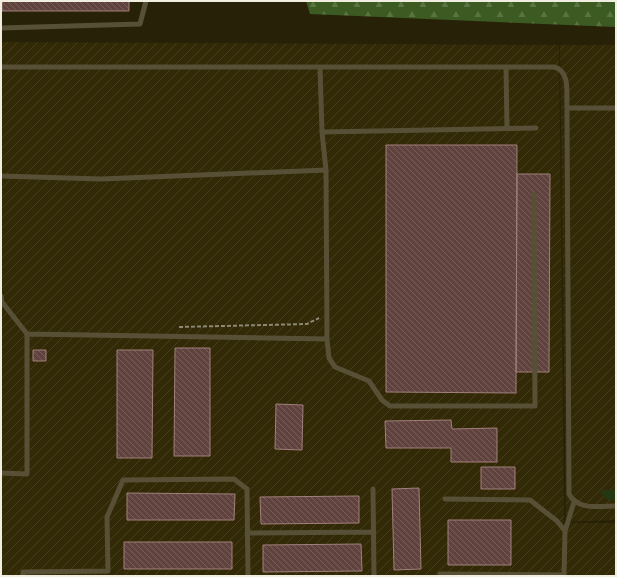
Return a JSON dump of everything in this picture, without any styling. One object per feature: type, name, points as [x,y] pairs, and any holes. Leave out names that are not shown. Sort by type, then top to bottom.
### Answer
[{"type":"lane","points":[[1,28],[140,24],[146,1]]},
{"type":"lane","points":[[1,66],[554,67],[560,69],[564,73],[566,79],[567,108],[568,487],[569,494],[574,502],[583,506],[616,506]]},
{"type":"lane","points":[[320,67],[322,132],[326,170],[327,339],[330,358],[336,366],[369,381],[376,389],[382,400],[390,406],[535,406],[534,195]]},
{"type":"lane","points":[[506,68],[507,128]]},
{"type":"lane","points":[[567,108],[616,108]]},
{"type":"lane","points":[[322,132],[536,128]]},
{"type":"lane","points":[[1,176],[101,178],[326,170]]},
{"type":"lane","points":[[1,296],[2,302],[27,334],[27,474],[1,473]]},
{"type":"lane","points":[[27,334],[327,339]]},
{"type":"lane","points":[[23,576],[23,572],[108,573],[106,516],[123,480],[234,479],[247,488],[248,576]]},
{"type":"lane","points":[[373,489],[374,576]]},
{"type":"lane","points":[[445,499],[530,500],[557,521],[565,531]]},
{"type":"lane","points":[[440,574],[564,575],[565,531],[574,502]]},
{"type":"lane","points":[[247,533],[374,532]]},
{"type":"path","points":[[172,327],[307,324],[319,318]]},
{"type":"shaded area","points":[[1,42],[559,45],[564,523],[616,523],[616,576],[1,576]]},
{"type":"shaded area","points":[[560,45],[616,45],[616,520],[566,522]]},
{"type":"green space","points":[[306,1],[616,1],[616,27],[310,14]]},
{"type":"green space","points":[[601,490],[616,490],[616,500],[608,500],[601,494]]},
{"type":"building","points":[[2,1],[129,1],[129,11],[2,11]]},
{"type":"building","points":[[386,145],[517,145],[516,393],[386,392]]},
{"type":"building","points":[[517,174],[550,174],[549,372],[516,372]]},
{"type":"building","points":[[175,348],[210,348],[210,456],[174,456]]},
{"type":"building","points":[[33,350],[46,350],[46,361],[33,361]]},
{"type":"building","points":[[117,350],[153,350],[152,458],[117,458]]},
{"type":"building","points":[[276,404],[303,405],[302,450],[275,449]]},
{"type":"building","points":[[451,420],[452,429],[497,428],[497,462],[451,462],[451,448],[386,448],[385,421]]},
{"type":"building","points":[[481,467],[515,467],[515,489],[481,489]]},
{"type":"building","points":[[419,488],[421,569],[394,570],[392,489]]},
{"type":"building","points":[[127,493],[235,494],[234,520],[127,520]]},
{"type":"building","points":[[359,496],[359,523],[261,524],[260,497]]},
{"type":"building","points":[[448,520],[511,520],[511,565],[448,565]]},
{"type":"building","points":[[124,542],[232,542],[232,569],[124,569]]},
{"type":"building","points":[[361,544],[362,571],[263,572],[263,545]]}]
